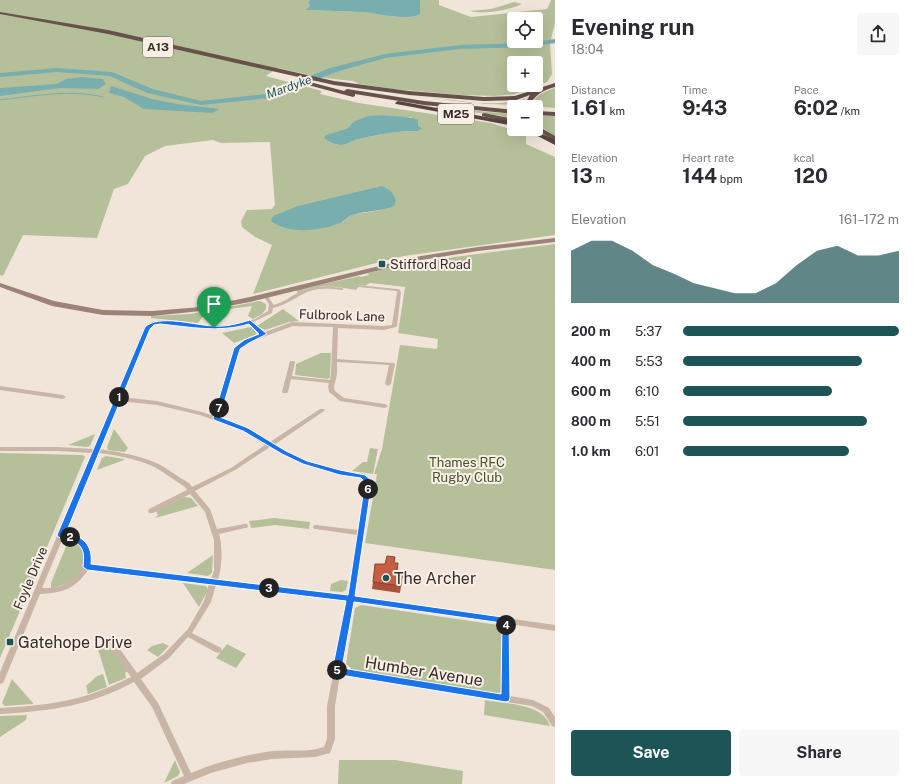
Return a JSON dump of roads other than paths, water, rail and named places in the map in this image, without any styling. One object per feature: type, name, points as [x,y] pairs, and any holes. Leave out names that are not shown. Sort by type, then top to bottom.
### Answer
[{"type":"highway","name":"A13","points":[[0,14],[53,22],[164,44],[310,84],[434,100],[507,107]]},
{"type":"highway","name":"A13","points":[[0,14],[187,53],[272,73],[334,83],[341,88],[429,104],[507,111]]},
{"type":"highway","points":[[543,88],[555,80]]},
{"type":"highway","points":[[543,89],[555,85]]},
{"type":"highway","points":[[341,88],[484,99],[516,98],[533,92]]},
{"type":"highway","points":[[341,88],[398,103]]},
{"type":"highway","points":[[530,100],[538,92]]},
{"type":"highway","name":"M25","points":[[398,103],[507,121]]},
{"type":"highway","points":[[543,109],[555,110]]},
{"type":"highway","points":[[543,113],[555,114]]},
{"type":"highway","points":[[543,132],[548,136]]},
{"type":"highway","points":[[543,134],[555,139]]},
{"type":"highway","points":[[541,136],[555,143]]},
{"type":"main road","points":[[0,285],[30,298],[55,305],[97,312],[164,314],[225,306],[421,258],[468,250],[555,240]]},
{"type":"street","name":"Fulbrook Lane","points":[[216,418],[238,348],[246,341],[292,324],[390,328],[395,323],[399,292],[397,290],[360,286]]},
{"type":"street","points":[[272,307],[282,305],[310,289],[342,289]]},
{"type":"street","points":[[265,296],[272,307]]},
{"type":"street","points":[[264,334],[250,322],[270,312],[272,307]]},
{"type":"street","name":"Foyle Drive","points":[[0,681],[148,328],[156,323],[221,328],[250,322]]},
{"type":"street","points":[[336,326],[332,392],[342,400],[385,406]]},
{"type":"street","points":[[335,360],[392,364],[388,384]]},
{"type":"street","points":[[285,392],[292,362]]},
{"type":"street","points":[[289,377],[332,382]]},
{"type":"street","points":[[0,388],[64,397]]},
{"type":"street","points":[[118,399],[174,406],[216,418],[245,430],[295,458],[312,465],[366,478],[369,484],[351,598],[331,706],[331,739],[327,750],[318,753],[291,753],[233,762],[189,777],[175,784]]},
{"type":"street","points":[[151,511],[232,469],[271,445],[322,410]]},
{"type":"street","points":[[0,449],[61,449],[96,452],[127,456],[152,464],[176,477],[192,491],[204,505],[211,518],[215,532],[218,554],[215,582],[207,605],[188,634],[168,655],[137,677],[95,697],[44,709],[0,711]]},
{"type":"street","points":[[215,532],[245,526]]},
{"type":"street","points":[[316,527],[361,533]]},
{"type":"street","points":[[38,590],[57,591],[70,585],[82,576],[87,567],[88,555],[84,545],[74,538],[61,535]]},
{"type":"street","points":[[87,567],[351,598],[555,628]]},
{"type":"street","points":[[506,621],[506,698]]},
{"type":"street","points":[[188,634],[218,650]]},
{"type":"street","points":[[109,640],[137,677],[155,705],[189,777]]},
{"type":"street","name":"Humber Avenue","points":[[337,671],[537,704],[551,715],[555,724]]},
{"type":"water","points":[[310,0],[420,0],[420,14],[401,17],[362,12],[306,10],[310,6],[308,2]]},
{"type":"water","points":[[82,77],[103,79],[106,84],[98,89],[60,88],[0,96],[0,88],[57,84],[66,79]]},
{"type":"water","points":[[111,86],[152,99],[177,104],[220,109],[212,113],[144,109],[124,97],[109,93]]},
{"type":"water","points":[[383,115],[414,118],[418,120],[418,126],[422,128],[418,131],[395,132],[374,136],[343,145],[334,144],[324,138],[326,135],[348,128],[353,122],[368,116]]},
{"type":"water","points":[[382,186],[391,191],[396,200],[394,206],[352,215],[342,222],[325,228],[296,230],[278,225],[271,221],[273,216],[298,206]]},
{"type":"waterway","name":"Mardyke","points":[[0,75],[57,70],[112,74],[150,91],[201,103],[267,96],[333,70],[385,56],[460,47],[527,45],[555,41]]},
{"type":"waterway","points":[[0,100],[64,93],[103,97]]},
{"type":"place","name":"Stifford Road","points":[[382,264]]},
{"type":"place","name":"The Archer","points":[[386,578]]},
{"type":"place","name":"Gatehope Drive","points":[[10,642]]},
{"type":"park label","name":"Thames RFC Rugby Club","points":[[467,470]]}]
